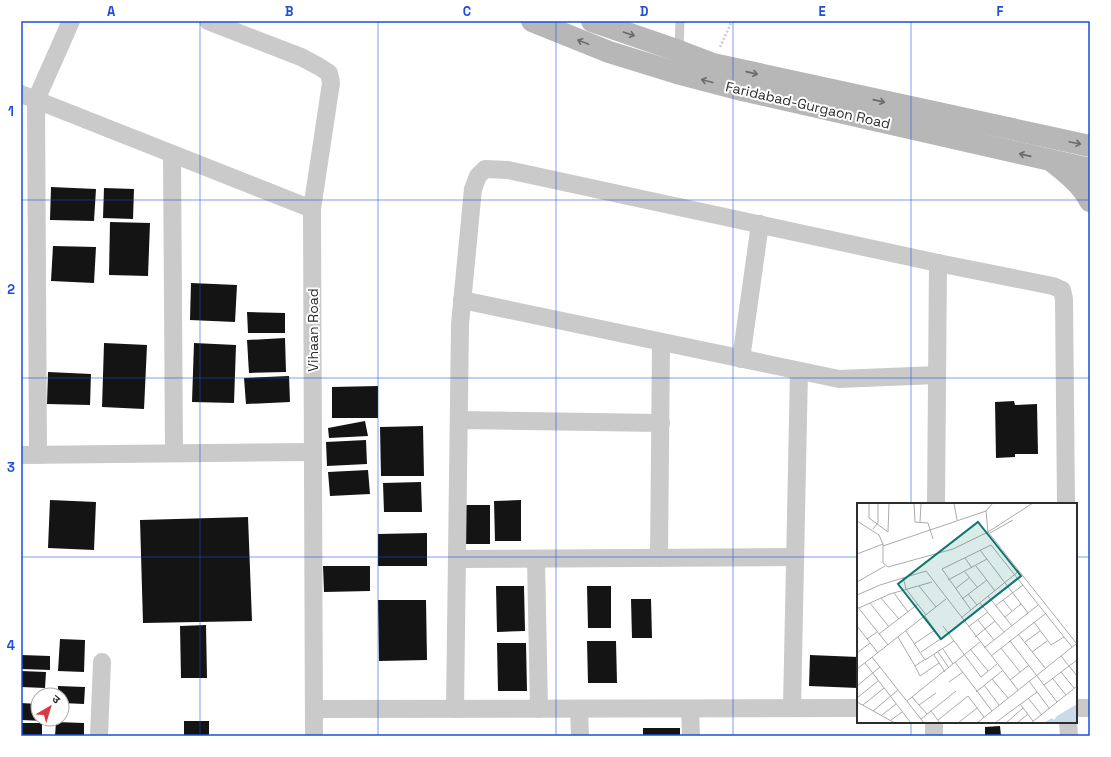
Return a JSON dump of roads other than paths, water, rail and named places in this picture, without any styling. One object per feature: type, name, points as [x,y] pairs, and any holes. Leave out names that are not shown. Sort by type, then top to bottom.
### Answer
[{"type":"main road","name":"Faridabad-Gurgaon Road","points":[[532,21],[609,52],[678,62],[713,64],[1090,146]]},
{"type":"main road","name":"Faridabad-Gurgaon Road","points":[[592,21],[678,62],[742,90],[1090,169]]},
{"type":"main road","points":[[1052,161],[1068,174],[1086,194],[1090,202]]},
{"type":"street","points":[[71,21],[28,97],[29,455],[313,452]]},
{"type":"street","name":"Vihaan Road","points":[[208,21],[300,57],[329,73],[331,82],[312,209],[314,736]]},
{"type":"street","points":[[28,97],[312,209]]},
{"type":"street","points":[[172,154],[174,453]]},
{"type":"street","points":[[455,709],[460,324],[473,189],[478,176],[485,169],[508,170],[938,263],[1052,286],[1062,290],[1064,299],[1066,503]]},
{"type":"street","points":[[741,359],[760,224]]},
{"type":"street","points":[[936,503],[938,263]]},
{"type":"street","points":[[462,300],[839,379],[937,375]]},
{"type":"street","points":[[659,558],[661,342]]},
{"type":"street","points":[[792,708],[799,371]]},
{"type":"street","points":[[459,420],[661,423]]},
{"type":"street","points":[[457,559],[795,557]]},
{"type":"street","points":[[536,559],[540,709]]},
{"type":"street","points":[[99,736],[102,662]]},
{"type":"street","points":[[690,708],[691,736]]},
{"type":"street","points":[[314,709],[857,708]]},
{"type":"street","points":[[1077,708],[1090,708]]},
{"type":"street","points":[[579,709],[580,736]]},
{"type":"street","points":[[934,723],[934,736]]},
{"type":"street","points":[[1068,723],[1069,736]]},
{"type":"lane","points":[[678,62],[680,21]]}]
